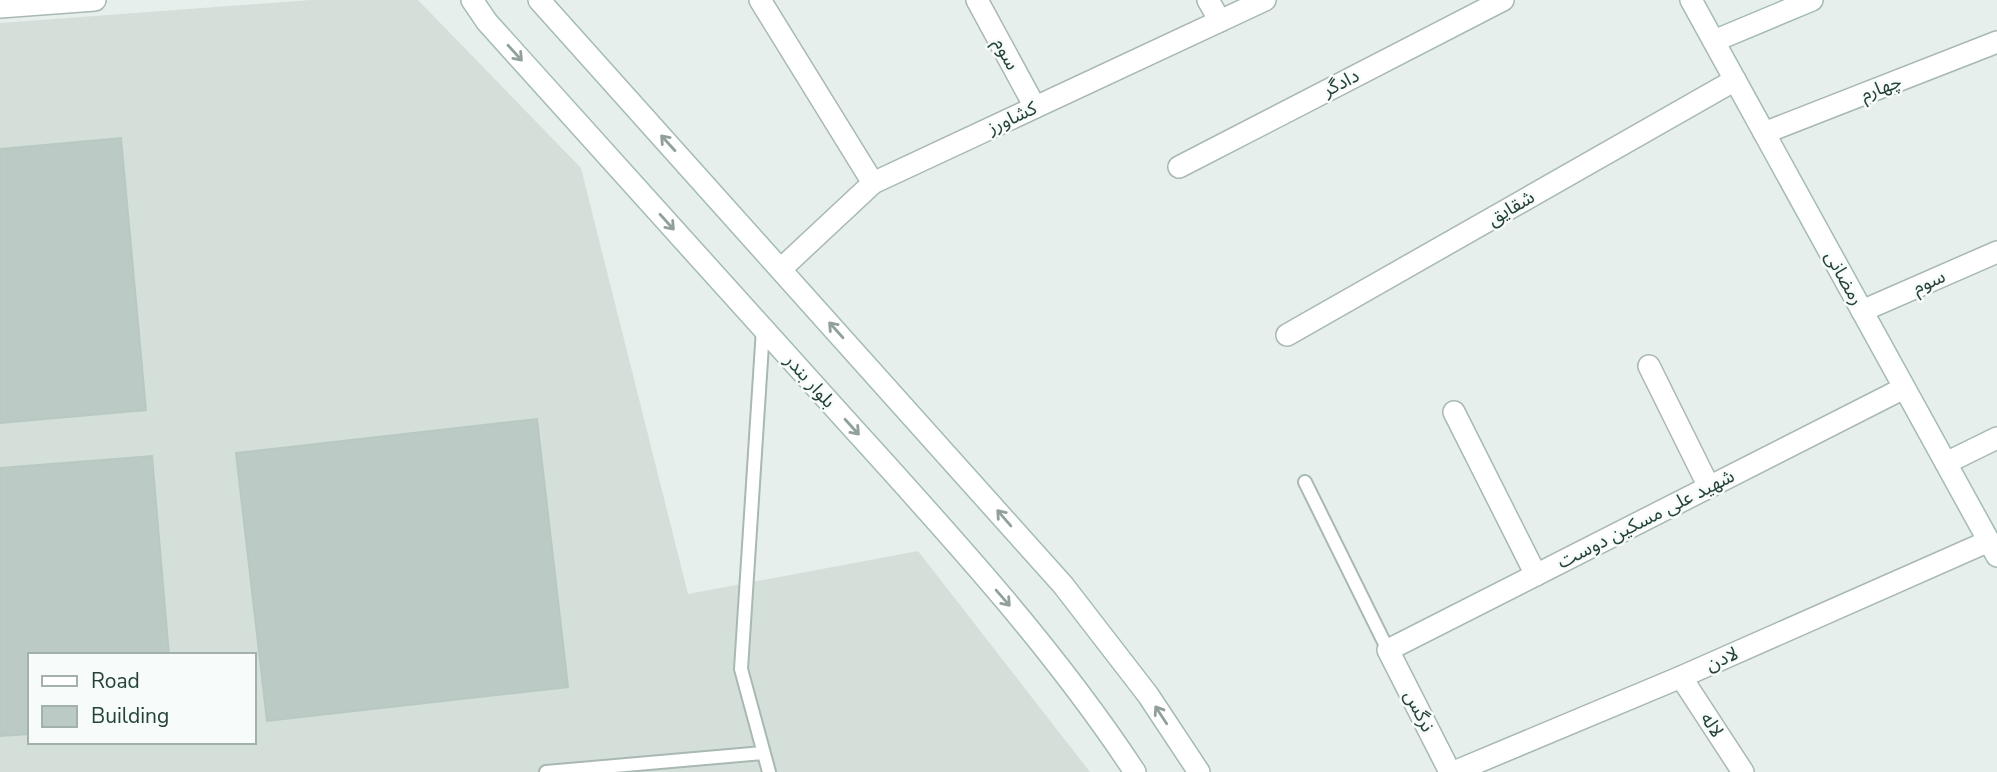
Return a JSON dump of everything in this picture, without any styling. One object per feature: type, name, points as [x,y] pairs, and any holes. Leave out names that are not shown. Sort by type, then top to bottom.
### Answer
[{"type":"street","points":[[0,7],[95,0]]},
{"type":"street","name":"بلوار بندر","points":[[472,0],[487,22],[1022,620],[1105,726],[1135,772]]},
{"type":"street","points":[[540,0],[1063,585],[1148,695],[1199,772]]},
{"type":"street","points":[[760,0],[873,183]]},
{"type":"street","name":"سوم","points":[[977,0],[1035,107]]},
{"type":"street","points":[[1208,0],[1220,21]]},
{"type":"street","name":"کشاورز","points":[[781,269],[873,183],[1265,0]]},
{"type":"street","name":"دادگر","points":[[1179,167],[1503,0]]},
{"type":"street","name":"رمضانی","points":[[1691,0],[1993,549]]},
{"type":"street","points":[[1714,41],[1812,0]]},
{"type":"street","name":"چهارم","points":[[1764,133],[1997,43]]},
{"type":"street","name":"شقایق","points":[[1287,335],[1735,80]]},
{"type":"street","name":"سوم","points":[[1862,311],[1997,252]]},
{"type":"street","points":[[1649,366],[1709,487]]},
{"type":"street","name":"شهید علی مسکین دوست","points":[[1388,650],[1904,388]]},
{"type":"street","points":[[1454,412],[1536,575]]},
{"type":"street","points":[[1946,463],[1997,438]]},
{"type":"street","name":"لادن","points":[[1452,772],[1993,549]]},
{"type":"street","name":"نرگس","points":[[1388,650],[1452,772]]},
{"type":"street","name":"لاله","points":[[1681,677],[1742,772]]},
{"type":"lane","points":[[763,329],[740,669],[769,772]]},
{"type":"lane","points":[[1305,482],[1388,650]]},
{"type":"lane","points":[[547,772],[764,753]]},
{"type":"shaded area","points":[[311,0],[418,0],[581,168],[688,594],[918,551],[1090,772],[0,772],[0,23]]},
{"type":"building","points":[[121,138],[146,410],[0,423],[0,149]]},
{"type":"building","points":[[537,419],[568,687],[267,721],[236,453]]},
{"type":"building","points":[[152,456],[169,653],[28,653],[28,734],[0,736],[0,468]]}]
